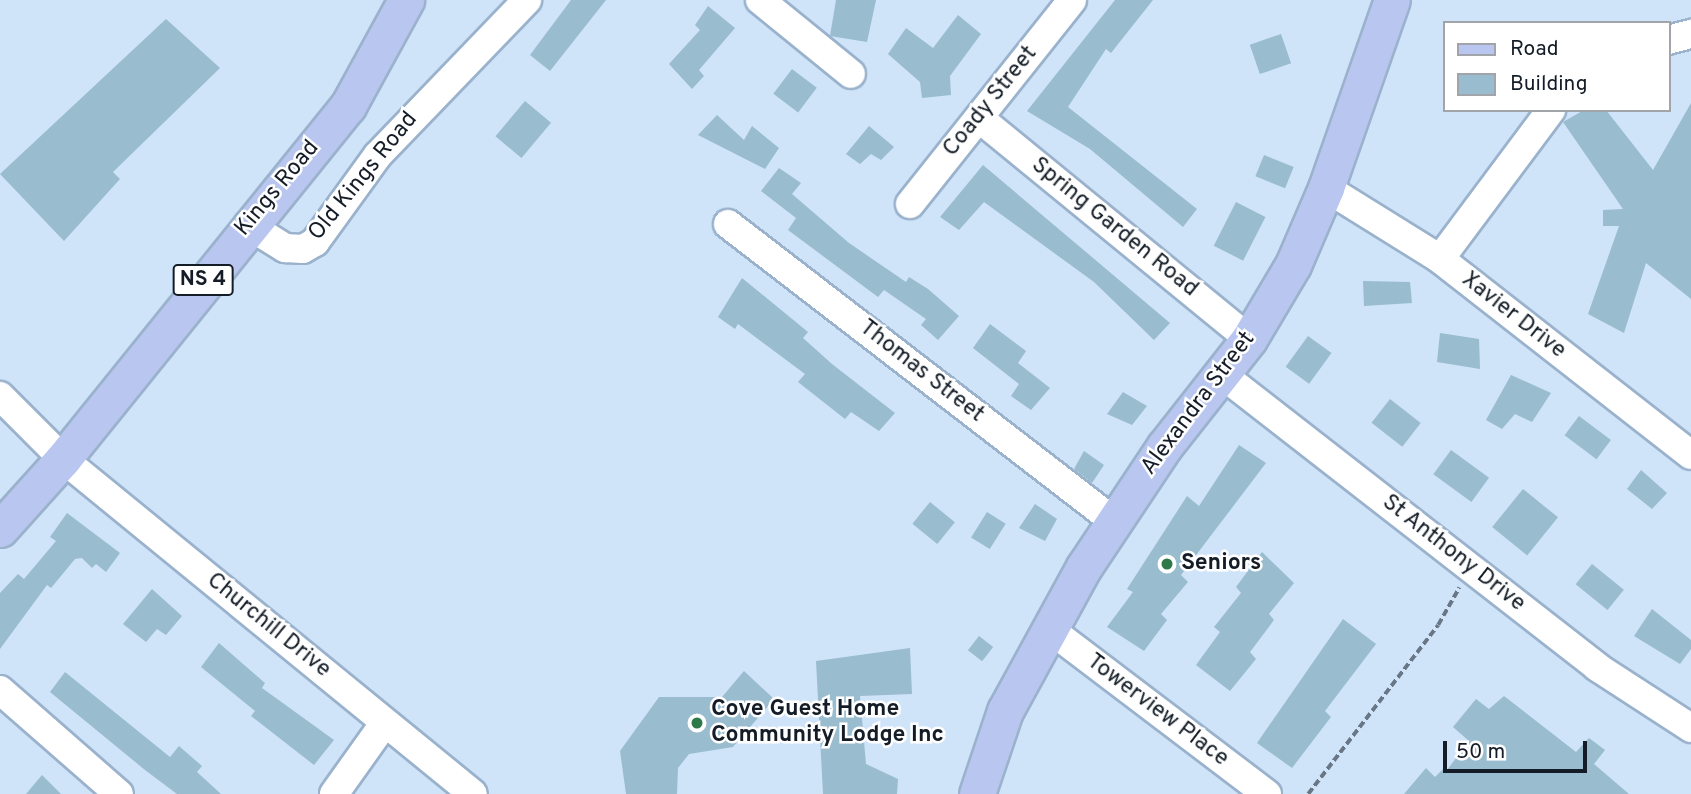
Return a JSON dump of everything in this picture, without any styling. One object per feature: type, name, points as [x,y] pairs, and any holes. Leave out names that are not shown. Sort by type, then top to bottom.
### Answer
[{"type":"main road","name":"Kings Road","points":[[0,530],[63,459],[248,225],[348,106],[406,0]]},
{"type":"main road","name":"Alexandra Street","points":[[976,794],[1004,711],[1048,628],[1114,521],[1220,373],[1249,339],[1293,265],[1326,188],[1392,0]]},
{"type":"street","name":"Old Kings Road","points":[[248,225],[291,250],[315,242],[378,155],[527,0]]},
{"type":"street","points":[[760,0],[851,74]]},
{"type":"street","name":"Coady Street","points":[[909,204],[1072,0]]},
{"type":"street","points":[[1670,39],[1691,34]]},
{"type":"street","points":[[1440,259],[1550,112]]},
{"type":"street","name":"Spring Garden Road","points":[[979,118],[1249,339]]},
{"type":"street","name":"Xavier Drive","points":[[1326,188],[1440,259],[1691,455]]},
{"type":"street","name":"Thomas Street","points":[[728,224],[1114,521]]},
{"type":"street","name":"St Anthony Drive","points":[[1220,373],[1597,667],[1691,728]]},
{"type":"street","name":"Churchill Drive","points":[[0,396],[63,459],[384,724],[473,794]]},
{"type":"street","name":"Towerview Place","points":[[1048,628],[1267,794]]},
{"type":"street","points":[[0,690],[119,794]]},
{"type":"street","points":[[334,794],[384,724]]},
{"type":"path","points":[[1308,794],[1437,625],[1471,568]]},
{"type":"building","points":[[571,0],[606,0],[550,71],[530,55]]},
{"type":"building","points":[[836,0],[876,0],[867,42],[830,36]]},
{"type":"building","points":[[1115,0],[1153,0],[1111,53],[1106,49],[1068,107],[1197,209],[1183,227],[1090,149],[1027,111]]},
{"type":"building","points":[[708,6],[735,28],[699,70],[704,76],[692,89],[669,64],[700,30],[695,25]]},
{"type":"building","points":[[958,15],[981,34],[950,76],[951,95],[922,98],[920,82],[888,54],[906,28],[933,48]]},
{"type":"building","points":[[166,19],[220,68],[113,172],[120,179],[64,241],[0,174]]},
{"type":"building","points":[[1281,34],[1291,63],[1260,74],[1250,45]]},
{"type":"building","points":[[792,69],[817,88],[798,112],[773,94]]},
{"type":"building","points":[[525,101],[551,123],[521,158],[495,136]]},
{"type":"building","points":[[1691,103],[1691,299],[1646,263],[1624,333],[1588,314],[1619,226],[1603,226],[1603,210],[1623,209],[1563,122],[1580,112],[1608,112],[1653,170]]},
{"type":"building","points":[[717,115],[744,140],[752,126],[779,148],[765,169],[698,135]]},
{"type":"building","points":[[869,126],[894,147],[881,160],[871,154],[860,164],[846,154]]},
{"type":"building","points":[[1264,155],[1294,167],[1285,188],[1255,176]]},
{"type":"building","points":[[983,165],[1170,323],[1154,340],[1094,282],[984,202],[959,230],[940,217]]},
{"type":"building","points":[[779,168],[801,183],[792,194],[849,243],[906,282],[909,277],[928,289],[959,316],[938,340],[921,325],[926,319],[884,290],[878,297],[788,230],[796,218],[761,191]]},
{"type":"building","points":[[1236,202],[1265,217],[1243,261],[1214,246]]},
{"type":"building","points":[[742,278],[808,332],[803,338],[832,364],[895,413],[879,431],[851,412],[845,419],[798,382],[805,374],[738,324],[735,329],[718,317]]},
{"type":"building","points":[[1363,281],[1410,282],[1412,303],[1364,306]]},
{"type":"building","points":[[990,324],[1026,351],[1018,363],[1050,388],[1031,410],[1011,396],[1019,384],[973,348]]},
{"type":"building","points":[[1440,333],[1479,339],[1480,369],[1437,362]]},
{"type":"building","points":[[1308,336],[1331,353],[1309,384],[1286,367]]},
{"type":"building","points":[[1511,375],[1551,393],[1532,422],[1515,414],[1502,429],[1486,420]]},
{"type":"building","points":[[1123,392],[1147,406],[1132,425],[1107,414]]},
{"type":"building","points":[[1390,399],[1421,423],[1402,447],[1372,423]]},
{"type":"building","points":[[1579,416],[1611,440],[1597,459],[1565,435]]},
{"type":"building","name":"Seniors","points":[[1239,445],[1266,463],[1181,575],[1188,582],[1161,614],[1167,620],[1144,651],[1107,627],[1133,592],[1127,589],[1187,496],[1199,506]]},
{"type":"building","points":[[1451,450],[1489,478],[1471,502],[1433,474]]},
{"type":"building","points":[[1084,451],[1104,465],[1092,483],[1074,469]]},
{"type":"building","points":[[1641,470],[1667,493],[1652,509],[1627,489]]},
{"type":"building","points":[[1523,489],[1558,517],[1527,555],[1492,527]]},
{"type":"building","points":[[930,502],[955,522],[937,544],[912,524]]},
{"type":"building","points":[[1035,504],[1057,519],[1045,541],[1019,528]]},
{"type":"building","points":[[987,512],[1006,524],[990,549],[971,537]]},
{"type":"building","points":[[67,513],[120,553],[106,572],[96,564],[92,568],[82,558],[75,559],[51,588],[47,585],[0,649],[0,593],[18,574],[24,579],[56,541],[50,537]]},
{"type":"building","name":"Seniors","points":[[1262,552],[1294,583],[1269,614],[1274,620],[1250,652],[1256,659],[1230,691],[1196,665],[1220,632],[1214,627],[1241,593],[1236,587]]},
{"type":"building","points":[[1592,564],[1624,590],[1608,610],[1576,584]]},
{"type":"building","points":[[152,589],[182,616],[166,635],[157,629],[146,642],[123,624]]},
{"type":"building","points":[[1652,609],[1691,640],[1691,649],[1680,664],[1634,636]]},
{"type":"building","points":[[1343,619],[1376,644],[1325,711],[1331,717],[1292,768],[1257,743]]},
{"type":"building","points":[[979,636],[993,647],[982,661],[968,650]]},
{"type":"building","points":[[219,643],[265,683],[262,688],[334,740],[314,765],[251,716],[255,711],[201,667]]},
{"type":"building","name":"Cove Guest Home Community Lodge Inc","points":[[910,648],[912,694],[860,696],[866,764],[898,779],[897,794],[823,794],[816,661]]},
{"type":"building","name":"Cove Guest Home Community Lodge Inc","points":[[744,671],[774,699],[733,747],[689,754],[678,768],[677,794],[626,794],[620,751],[659,697],[722,697]]},
{"type":"building","points":[[65,672],[170,757],[179,746],[202,766],[197,772],[221,794],[177,794],[145,770],[50,692]]},
{"type":"building","points":[[1504,696],[1576,752],[1589,738],[1605,750],[1594,764],[1629,794],[1404,794],[1426,768],[1435,777],[1444,768],[1447,770],[1469,741],[1453,727],[1476,699],[1489,709]]},
{"type":"building","points":[[42,775],[61,794],[26,794]]},
{"type":"place","name":"Seniors","points":[[1167,564]]},
{"type":"place","name":"Cove Guest Home Community Lodge Inc","points":[[697,723]]}]
